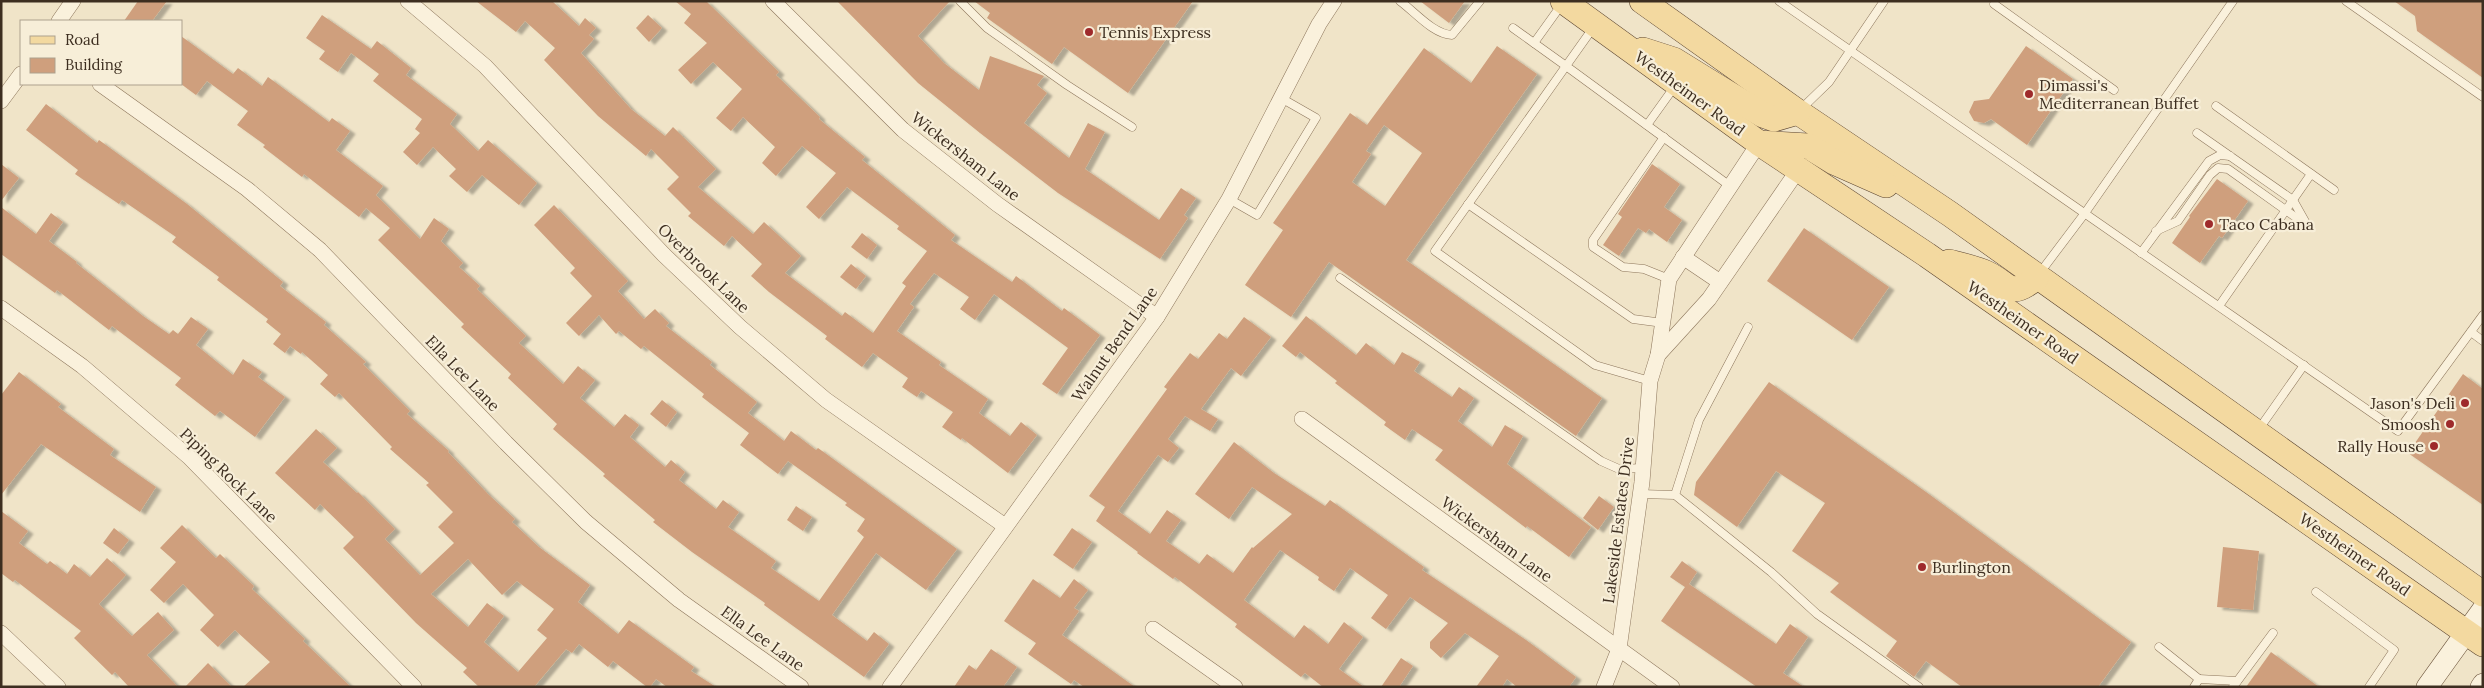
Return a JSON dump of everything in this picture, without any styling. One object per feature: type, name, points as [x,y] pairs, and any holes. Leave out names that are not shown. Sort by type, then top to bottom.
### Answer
[{"type":"main road","points":[[1642,1],[1798,112],[1950,214],[2036,278],[2483,594]]},
{"type":"main road","name":"Westheimer Road","points":[[1564,2],[1759,143],[1927,255],[2474,638]]},
{"type":"main road","points":[[1621,43],[1674,60],[1763,115],[1774,119],[1798,112]]},
{"type":"main road","points":[[1759,143],[1808,146],[1834,162],[1950,214]]},
{"type":"main road","points":[[1927,255],[1987,273],[2012,290],[2022,289],[2036,278]]},
{"type":"main road","points":[[2427,687],[2474,638],[2483,609]]},
{"type":"street","points":[[60,20],[73,1]]},
{"type":"street","name":"Overbrook Lane","points":[[408,1],[485,66],[664,255],[740,327],[826,400],[1005,526]]},
{"type":"street","name":"Wickersham Lane","points":[[773,1],[903,130],[997,204],[1156,317]]},
{"type":"street","name":"Walnut Bend Lane","points":[[890,687],[1156,317],[1229,200],[1319,24],[1334,1]]},
{"type":"street","points":[[1,101],[20,75]]},
{"type":"street","name":"Ella Lee Lane","points":[[101,85],[247,189],[320,250],[506,443],[586,522],[679,600],[801,687]]},
{"type":"street","name":"Lakeside Estates Drive","points":[[1604,687],[1619,649],[1640,494],[1650,381],[1658,355],[1670,279],[1759,143]]},
{"type":"street","name":"Lakeside Estates Drive","points":[[1658,355],[1709,299],[1798,170]]},
{"type":"street","points":[[1683,257],[1720,282]]},
{"type":"street","name":"Piping Rock Lane","points":[[1,308],[82,366],[189,457],[414,687]]},
{"type":"street","name":"Wickersham Lane","points":[[1302,419],[1672,687]]},
{"type":"street","points":[[1153,628],[1235,687]]},
{"type":"street","points":[[1,633],[58,687]]},
{"type":"lane","points":[[960,1],[987,28],[1067,85],[1132,127]]},
{"type":"lane","points":[[1400,1],[1434,28],[1445,34],[1452,34],[1480,1]]},
{"type":"lane","points":[[1779,1],[2398,431],[2483,316]]},
{"type":"lane","points":[[1798,112],[1830,82],[1884,1]]},
{"type":"lane","points":[[2036,278],[2085,213],[2234,1]]},
{"type":"lane","points":[[2346,1],[2483,97]]},
{"type":"lane","points":[[1534,43],[1564,2]]},
{"type":"lane","points":[[1994,4],[2114,90]]},
{"type":"lane","points":[[1595,24],[1435,251],[1595,365],[1650,381]]},
{"type":"lane","points":[[1513,28],[1730,186]]},
{"type":"lane","points":[[1647,125],[1677,83]]},
{"type":"lane","points":[[1229,200],[1257,215],[1316,118],[1281,98]]},
{"type":"lane","points":[[2216,106],[2334,190]]},
{"type":"lane","points":[[2156,231],[2178,221],[2210,175],[2218,168],[2228,169],[2308,226],[2293,200],[2197,133]]},
{"type":"lane","points":[[1664,137],[1593,240],[1593,247],[1623,268],[1644,269],[1670,279]]},
{"type":"lane","points":[[2141,253],[2209,161],[2220,155],[2232,157]]},
{"type":"lane","points":[[2219,306],[2311,174]]},
{"type":"lane","points":[[1468,204],[1633,319],[1663,323]]},
{"type":"lane","points":[[1340,278],[1601,461],[1619,469],[1643,468]]},
{"type":"lane","points":[[1675,495],[1699,420],[1748,326]]},
{"type":"lane","points":[[2471,332],[2483,341]]},
{"type":"lane","points":[[2256,433],[2304,365]]},
{"type":"lane","points":[[1640,494],[1675,495],[1771,572],[1816,614],[1919,687]]},
{"type":"lane","points":[[2316,592],[2394,650],[2369,687]]},
{"type":"lane","points":[[2159,648],[2199,679],[2235,684],[2273,633]]},
{"type":"lane","points":[[2194,687],[2199,679]]},
{"type":"building","points":[[138,1],[167,1],[153,20],[125,20]]},
{"type":"building","points":[[476,1],[552,1],[579,26],[585,18],[596,28],[589,35],[594,39],[581,53],[631,109],[665,136],[673,127],[716,169],[698,187],[753,234],[764,222],[801,256],[785,273],[842,316],[845,312],[873,333],[906,286],[902,283],[927,251],[897,229],[899,226],[847,187],[819,219],[806,207],[836,173],[802,146],[776,176],[762,163],[775,147],[743,117],[731,131],[716,118],[742,89],[713,62],[691,84],[678,70],[707,43],[684,23],[691,14],[675,1],[706,1],[779,72],[776,75],[820,117],[819,119],[865,157],[862,160],[955,235],[951,240],[1012,282],[1016,276],[1062,311],[1064,308],[1100,335],[1057,394],[1042,384],[1068,348],[994,294],[975,320],[960,309],[969,297],[934,273],[910,304],[914,307],[897,331],[941,362],[939,365],[988,399],[979,413],[1010,436],[1021,422],[1037,435],[1008,473],[962,438],[961,440],[942,427],[953,412],[921,391],[917,397],[902,387],[908,378],[873,353],[862,367],[825,339],[827,336],[769,292],[751,276],[762,264],[732,236],[724,246],[688,216],[691,213],[667,189],[679,177],[651,149],[646,156],[598,116],[544,60],[555,48],[525,21],[516,32]]},
{"type":"building","points":[[837,1],[950,1],[918,36],[944,63],[979,90],[990,56],[1044,76],[1037,85],[1047,93],[1024,123],[1069,158],[1088,123],[1105,132],[1085,169],[1159,220],[1181,188],[1196,198],[1184,215],[1188,218],[1160,259],[1058,193],[980,133],[918,83]]},
{"type":"building","name":"Tennis Express","points":[[974,1],[1193,1],[1128,93],[1064,47],[1052,64],[987,18],[990,13]]},
{"type":"building","points":[[1420,1],[1465,1],[1449,23]]},
{"type":"building","points":[[2394,1],[2483,1],[2483,78],[2417,31],[2415,16]]},
{"type":"building","points":[[322,15],[371,49],[377,41],[411,68],[406,75],[457,114],[450,124],[478,151],[488,140],[537,183],[519,205],[482,175],[467,192],[449,176],[456,169],[433,147],[417,165],[403,152],[420,133],[415,129],[422,119],[373,81],[379,74],[351,53],[338,72],[319,59],[325,51],[306,38]]},
{"type":"building","points":[[648,15],[662,28],[649,42],[636,28]]},
{"type":"building","points":[[182,37],[233,74],[238,68],[262,86],[268,77],[329,122],[332,118],[350,131],[336,150],[383,186],[376,195],[420,239],[434,218],[449,229],[441,241],[463,263],[459,267],[480,286],[477,289],[526,336],[519,343],[563,384],[578,366],[595,380],[580,398],[614,427],[625,414],[639,425],[630,437],[665,467],[671,460],[685,472],[679,480],[716,509],[723,500],[739,512],[728,527],[776,561],[771,568],[819,601],[864,537],[857,531],[865,519],[845,505],[847,503],[788,461],[778,474],[740,445],[749,433],[702,397],[704,394],[644,346],[641,349],[619,331],[616,334],[599,315],[579,336],[566,323],[592,296],[570,273],[575,268],[534,225],[554,205],[628,281],[618,291],[644,319],[655,309],[669,323],[666,326],[712,362],[710,365],[757,402],[748,413],[784,441],[791,431],[816,450],[818,448],[957,549],[926,590],[876,553],[832,615],[867,641],[874,632],[889,644],[864,677],[653,522],[655,520],[603,476],[605,474],[553,429],[557,424],[508,378],[511,374],[461,327],[464,324],[378,240],[390,228],[366,208],[359,217],[304,174],[302,177],[263,147],[265,145],[237,125],[248,111],[207,81],[196,95],[182,85]]},
{"type":"building","points":[[1497,46],[1537,74],[1406,260],[1602,398],[1576,436],[1329,262],[1291,317],[1245,285],[1283,230],[1273,223],[1350,113],[1367,125],[1424,48],[1471,83]],"holes":[[[1384,125],[1422,153],[1385,206],[1352,182],[1371,154],[1366,151]]]},
{"type":"building","points":[[2026,46],[2073,79],[2027,145],[1991,119],[1984,123],[1974,121],[1969,112],[1974,101],[1989,99]]},
{"type":"building","points":[[46,104],[97,143],[99,140],[187,204],[283,282],[280,286],[326,322],[324,325],[366,362],[363,364],[410,411],[407,414],[449,451],[488,494],[515,519],[512,522],[539,547],[590,585],[578,602],[618,634],[629,620],[694,667],[691,671],[716,687],[667,687],[656,679],[650,687],[647,687],[613,661],[608,667],[579,644],[572,653],[566,649],[534,687],[479,687],[463,672],[467,668],[416,623],[343,548],[354,537],[320,504],[315,510],[275,473],[316,429],[337,448],[323,462],[358,492],[395,529],[385,539],[420,575],[454,543],[438,527],[453,512],[426,485],[429,483],[390,449],[392,447],[339,393],[335,397],[320,384],[328,375],[302,352],[301,354],[290,346],[285,353],[273,344],[281,334],[266,322],[268,319],[217,280],[219,277],[172,242],[176,237],[122,200],[119,204],[75,174],[78,170],[26,130]],"holes":[[[468,559],[502,595],[517,581],[554,609],[537,630],[547,638],[518,672],[484,642],[504,616],[487,603],[468,627],[431,594]]]},
{"type":"building","points":[[1,164],[19,178],[1,201]]},
{"type":"building","points":[[1652,164],[1680,184],[1664,207],[1682,220],[1667,242],[1649,229],[1646,233],[1638,228],[1619,256],[1603,245],[1622,217],[1618,214]]},
{"type":"building","name":"Taco Cabana","points":[[2217,179],[2248,201],[2222,238],[2219,236],[2200,263],[2172,243],[2189,216]]},
{"type":"building","points":[[1,207],[36,234],[51,213],[63,222],[49,241],[143,316],[169,334],[173,330],[178,334],[191,317],[208,329],[196,345],[233,375],[243,359],[262,372],[258,377],[285,397],[255,437],[220,411],[215,416],[175,385],[181,378],[112,326],[109,330],[57,290],[55,293],[1,254]]},
{"type":"building","points":[[1804,228],[1889,287],[1852,340],[1767,281]]},
{"type":"building","points":[[862,233],[877,245],[867,259],[851,247]]},
{"type":"building","points":[[851,264],[866,276],[856,289],[840,277]]},
{"type":"building","points":[[1306,316],[1356,355],[1366,343],[1394,365],[1402,352],[1420,362],[1414,371],[1452,397],[1459,387],[1474,398],[1458,421],[1492,447],[1505,425],[1523,436],[1507,464],[1591,527],[1569,557],[1527,526],[1526,528],[1435,460],[1443,450],[1412,429],[1405,440],[1384,425],[1386,422],[1335,383],[1337,381],[1300,352],[1296,357],[1282,346]]},
{"type":"building","points":[[1244,317],[1271,337],[1241,376],[1231,368],[1201,409],[1218,419],[1210,431],[1185,416],[1168,439],[1179,448],[1168,462],[1158,455],[1118,511],[1150,534],[1167,510],[1181,520],[1166,541],[1199,564],[1207,554],[1233,573],[1252,547],[1292,514],[1252,487],[1229,519],[1195,494],[1234,442],[1274,473],[1325,506],[1330,500],[1424,567],[1422,570],[1526,640],[1576,677],[1569,687],[1517,687],[1507,679],[1502,687],[1476,687],[1499,656],[1465,633],[1441,658],[1430,648],[1430,642],[1448,623],[1410,597],[1386,629],[1371,618],[1388,595],[1350,568],[1334,591],[1318,580],[1319,577],[1280,550],[1244,600],[1294,638],[1304,625],[1328,644],[1344,622],[1363,637],[1339,669],[1364,687],[1323,687],[1305,673],[1301,677],[1235,627],[1237,624],[1175,577],[1173,579],[1137,553],[1096,521],[1105,507],[1089,496],[1167,389],[1164,387],[1190,353],[1198,359],[1219,333],[1227,339]]},
{"type":"building","points":[[19,372],[61,404],[58,407],[114,449],[110,455],[156,487],[140,512],[41,444],[1,495],[1,395]]},
{"type":"building","points":[[2463,374],[2483,389],[2483,505],[2408,453]]},
{"type":"building","name":"Burlington","points":[[1769,382],[1926,492],[2131,642],[2098,687],[1962,687],[1926,661],[1914,677],[1886,656],[1897,641],[1830,592],[1839,583],[1792,551],[1825,503],[1776,471],[1737,527],[1694,495],[1696,482]]},
{"type":"building","points":[[662,400],[677,412],[666,427],[650,414]]},
{"type":"building","points":[[1599,496],[1614,507],[1598,530],[1583,518]]},
{"type":"building","points":[[796,506],[812,517],[803,531],[787,520]]},
{"type":"building","points":[[1,511],[28,531],[19,543],[47,564],[50,561],[67,574],[74,564],[90,577],[107,558],[126,575],[99,604],[132,636],[158,612],[174,630],[147,655],[178,687],[129,687],[115,672],[112,675],[74,638],[81,631],[15,580],[13,582],[1,573]]},
{"type":"building","points":[[182,525],[216,558],[220,554],[254,586],[252,589],[305,639],[303,641],[351,687],[243,687],[270,662],[235,630],[218,647],[200,630],[214,615],[183,584],[164,603],[150,590],[176,562],[160,548]]},
{"type":"building","points":[[114,528],[129,540],[118,554],[103,543]]},
{"type":"building","points":[[1072,528],[1092,542],[1073,569],[1053,555]]},
{"type":"building","points":[[2223,547],[2259,551],[2253,610],[2217,607]]},
{"type":"building","points":[[1682,561],[1697,572],[1689,584],[1776,644],[1790,624],[1808,637],[1783,673],[1804,687],[1757,687],[1661,621],[1685,587],[1670,577]]},
{"type":"building","points":[[1033,579],[1060,598],[1074,579],[1088,590],[1074,608],[1079,611],[1062,635],[1135,687],[1084,687],[1074,680],[1071,684],[1028,654],[1036,643],[1004,621]]},
{"type":"building","points":[[991,649],[1017,667],[1003,687],[954,687],[969,665],[976,670]]},
{"type":"building","points":[[2271,652],[2319,687],[2246,687]]},
{"type":"building","points":[[1401,658],[1413,666],[1399,687],[1381,687]]},
{"type":"building","points":[[208,663],[232,687],[185,687]]},
{"type":"place","name":"Tennis Express","points":[[1089,32]]},
{"type":"place","name":"Dimassi's Mediterranean Buffet","points":[[2029,94]]},
{"type":"place","name":"Taco Cabana","points":[[2209,224]]},
{"type":"place","name":"Jason's Deli","points":[[2465,403]]},
{"type":"place","name":"Smoosh","points":[[2450,424]]},
{"type":"place","name":"Rally House","points":[[2434,446]]},
{"type":"place","name":"Burlington","points":[[1922,567]]}]
